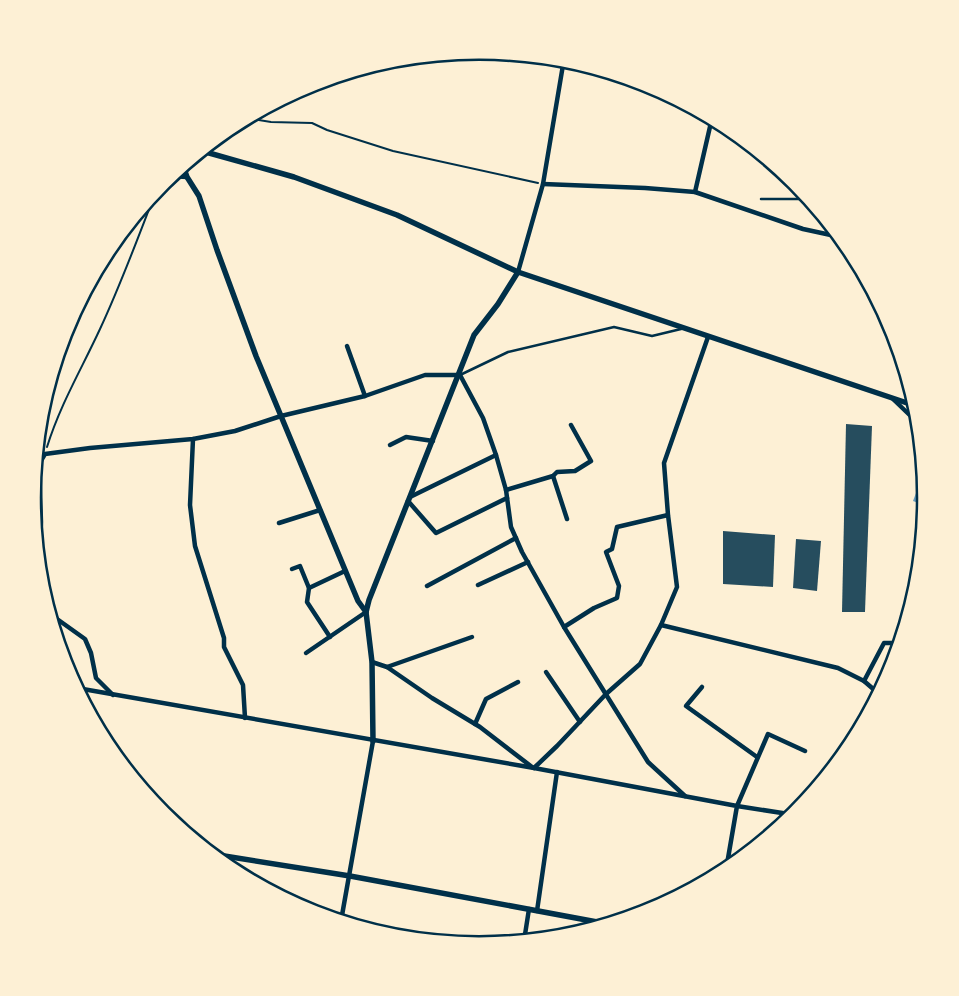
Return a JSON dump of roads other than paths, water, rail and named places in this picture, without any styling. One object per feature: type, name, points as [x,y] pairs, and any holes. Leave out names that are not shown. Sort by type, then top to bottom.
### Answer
[{"type":"street","points":[[343,914],[373,741],[372,662],[366,612],[369,600],[460,375],[474,335],[498,304],[518,272],[542,184],[562,68]]},
{"type":"street","points":[[695,192],[710,126]]},
{"type":"street","points":[[209,153],[294,178],[397,215],[518,272],[683,329],[907,402]]},
{"type":"street","points":[[186,174],[199,196],[256,356],[358,600],[366,612]]},
{"type":"street","points":[[182,177],[187,177]]},
{"type":"street","points":[[542,184],[695,192],[803,229],[830,235]]},
{"type":"street","points":[[534,768],[606,694],[640,664],[661,625],[677,587],[664,463],[708,337]]},
{"type":"street","points":[[346,346],[365,396]]},
{"type":"street","points":[[44,455],[90,448],[193,439],[235,431],[281,416],[365,396],[425,375],[460,375]]},
{"type":"street","points":[[460,375],[483,418],[506,490],[512,527],[528,562],[564,627],[648,762],[685,796]]},
{"type":"street","points":[[890,396],[909,415]]},
{"type":"street","points":[[506,490],[552,476],[557,472],[575,471],[591,461],[572,424]]},
{"type":"street","points":[[390,445],[406,437],[433,441]]},
{"type":"street","points":[[193,439],[190,505],[195,546],[224,638],[224,647],[243,685],[245,718]]},
{"type":"street","points":[[409,499],[496,455]]},
{"type":"street","points":[[552,476],[568,519]]},
{"type":"street","points":[[409,499],[436,533],[507,498]]},
{"type":"street","points":[[279,523],[320,510]]},
{"type":"street","points":[[564,627],[594,608],[617,598],[619,586],[606,552],[612,549],[617,527],[668,515]]},
{"type":"street","points":[[427,586],[516,538]]},
{"type":"street","points":[[478,585],[528,562]]},
{"type":"street","points":[[292,569],[300,566],[309,588],[307,602],[330,637]]},
{"type":"street","points":[[309,588],[346,571]]},
{"type":"street","points":[[306,654],[366,612]]},
{"type":"street","points":[[59,622],[85,639],[91,653],[96,678],[113,695]]},
{"type":"street","points":[[661,625],[838,668],[864,681],[874,690]]},
{"type":"street","points":[[387,667],[472,637]]},
{"type":"street","points":[[864,681],[884,643],[892,643]]},
{"type":"street","points":[[372,662],[387,667],[432,698],[475,724],[534,768]]},
{"type":"street","points":[[546,672],[580,722]]},
{"type":"street","points":[[475,724],[486,700],[518,682]]},
{"type":"street","points":[[702,688],[686,706],[757,757]]},
{"type":"street","points":[[85,690],[783,813]]},
{"type":"street","points":[[728,859],[737,806],[768,734],[805,751]]},
{"type":"street","points":[[537,911],[558,772]]},
{"type":"street","points":[[228,857],[350,876],[592,921]]},
{"type":"street","points":[[525,934],[529,909]]},
{"type":"lane","points":[[761,199],[799,199]]},
{"type":"lane","points":[[460,375],[508,352],[614,327],[652,336],[683,329]]},
{"type":"water","points":[[918,489],[918,503],[913,501]]}]
